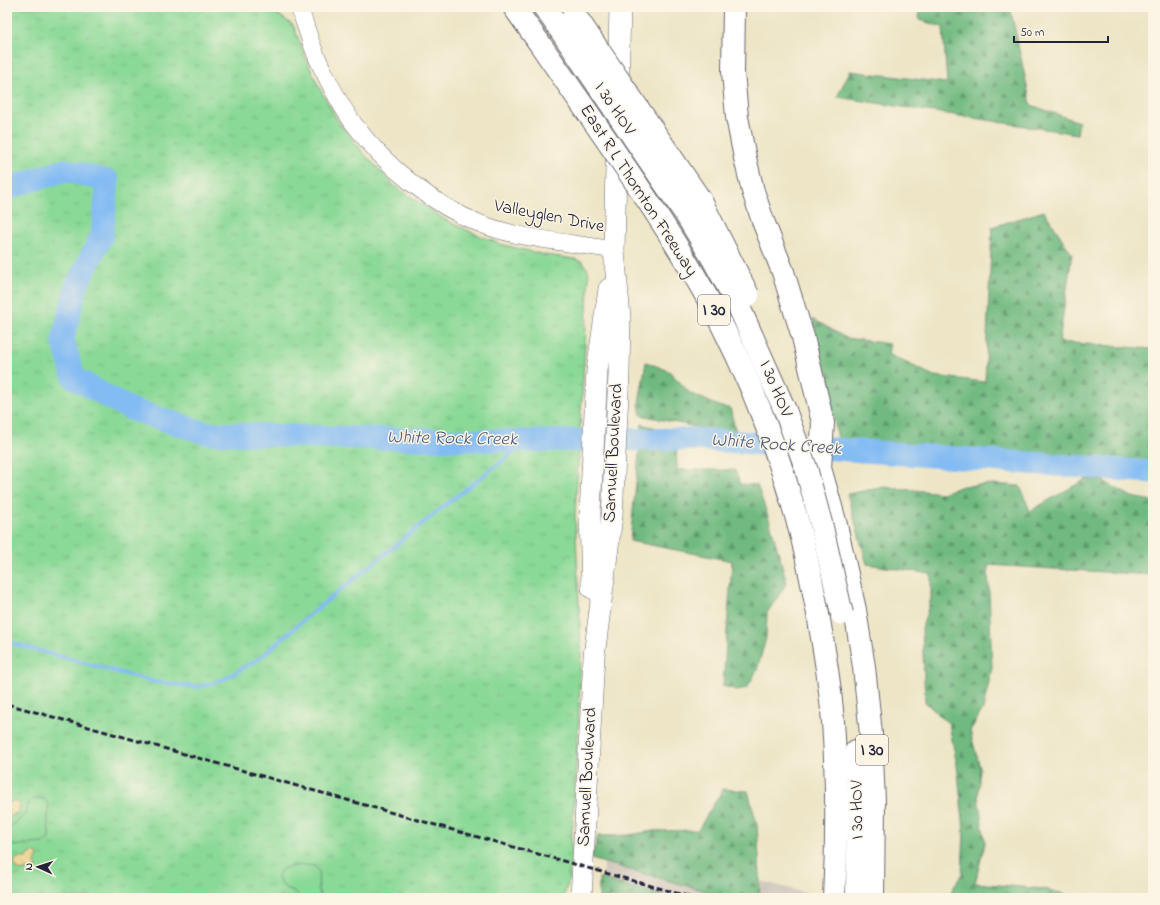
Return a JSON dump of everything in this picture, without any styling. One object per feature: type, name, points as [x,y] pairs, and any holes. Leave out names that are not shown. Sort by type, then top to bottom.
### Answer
[{"type":"highway","name":"East R L Thornton Freeway","points":[[514,7],[665,226],[695,277],[721,324],[743,369],[782,473],[802,537],[818,614],[827,669],[834,736],[837,799],[834,892]]},
{"type":"highway","name":"I 30 HOV","points":[[544,7],[566,15],[713,259],[739,307],[785,410],[806,468],[848,612],[850,664],[856,733],[858,800],[865,894]]},
{"type":"highway","points":[[734,7],[733,72],[737,118],[753,191],[795,307],[823,423],[820,468]]},
{"type":"highway","name":"I 30","points":[[566,15],[701,201],[727,251],[775,352],[820,468],[835,521],[848,612]]},
{"type":"main road","name":"Samuell Boulevard","points":[[581,898],[594,656],[612,516],[619,373],[620,318],[614,250],[620,7]]},
{"type":"main road","name":"Samuell Boulevard","points":[[594,656],[590,514],[597,371],[614,250]]},
{"type":"street","name":"Valleyglen Drive","points":[[299,7],[319,62],[353,124],[373,148],[425,193],[451,209],[481,224],[510,233],[614,250]]},
{"type":"shaded area","points":[[605,839],[824,898],[602,898]]},
{"type":"green space","points":[[7,7],[267,7],[293,25],[321,91],[338,121],[365,155],[395,186],[444,219],[462,228],[500,244],[545,255],[574,259],[583,262],[588,270],[589,276],[575,514],[581,648],[578,734],[569,880],[563,898],[7,898]]},
{"type":"green space","points":[[920,7],[1010,7],[1031,105],[1079,122],[1077,134],[837,97],[850,71],[947,83],[943,27],[919,20]]},
{"type":"green space","points":[[1044,211],[1072,254],[1059,342],[1153,349],[1153,462],[838,439],[813,319],[846,338],[890,344],[888,354],[934,376],[985,382],[992,227]]},
{"type":"green space","points":[[646,362],[669,371],[690,393],[721,407],[730,408],[737,436],[641,415],[639,404]]},
{"type":"green space","points":[[642,424],[676,434],[677,470],[735,470],[740,484],[757,485],[769,519],[787,583],[767,613],[766,638],[757,670],[747,688],[737,690],[723,686],[732,561],[630,541]]},
{"type":"green space","points":[[1086,479],[1102,480],[1132,497],[1153,501],[1153,575],[988,565],[992,668],[983,709],[970,731],[980,768],[978,796],[985,843],[975,883],[1044,889],[1081,898],[947,898],[962,874],[964,831],[957,765],[949,724],[925,702],[922,628],[931,598],[931,574],[867,564],[847,494],[885,487],[942,493],[963,486],[993,484],[1020,486],[1030,511]]},
{"type":"green space","points":[[723,789],[748,791],[757,824],[760,875],[759,898],[731,898],[591,859],[598,836],[629,835],[653,831],[698,830]]},
{"type":"green space","points":[[32,799],[44,799],[48,804],[49,839],[43,843],[16,846],[7,843],[7,829],[23,816]]},
{"type":"green space","points":[[306,865],[314,866],[319,871],[318,889],[321,898],[301,898],[284,887],[279,881],[279,872],[285,868]]},
{"type":"green space","points":[[599,878],[671,898],[599,898]]},
{"type":"sand","points":[[15,801],[19,804],[19,810],[15,814],[7,816],[7,803]]},
{"type":"sand","points":[[33,852],[38,855],[35,863],[37,867],[32,871],[26,869],[22,871],[18,870],[14,864],[16,859],[25,858]]},
{"type":"waterway","name":"White Rock Creek","points":[[7,190],[11,187],[65,170],[108,181],[102,235],[76,287],[63,340],[74,378],[130,409],[206,433],[357,438],[528,441],[696,439],[1153,472]]},
{"type":"waterway","points":[[7,642],[155,682],[197,687],[226,678],[260,658],[313,612],[453,499],[528,441]]},
{"type":"railway","points":[[7,704],[694,898]]}]
